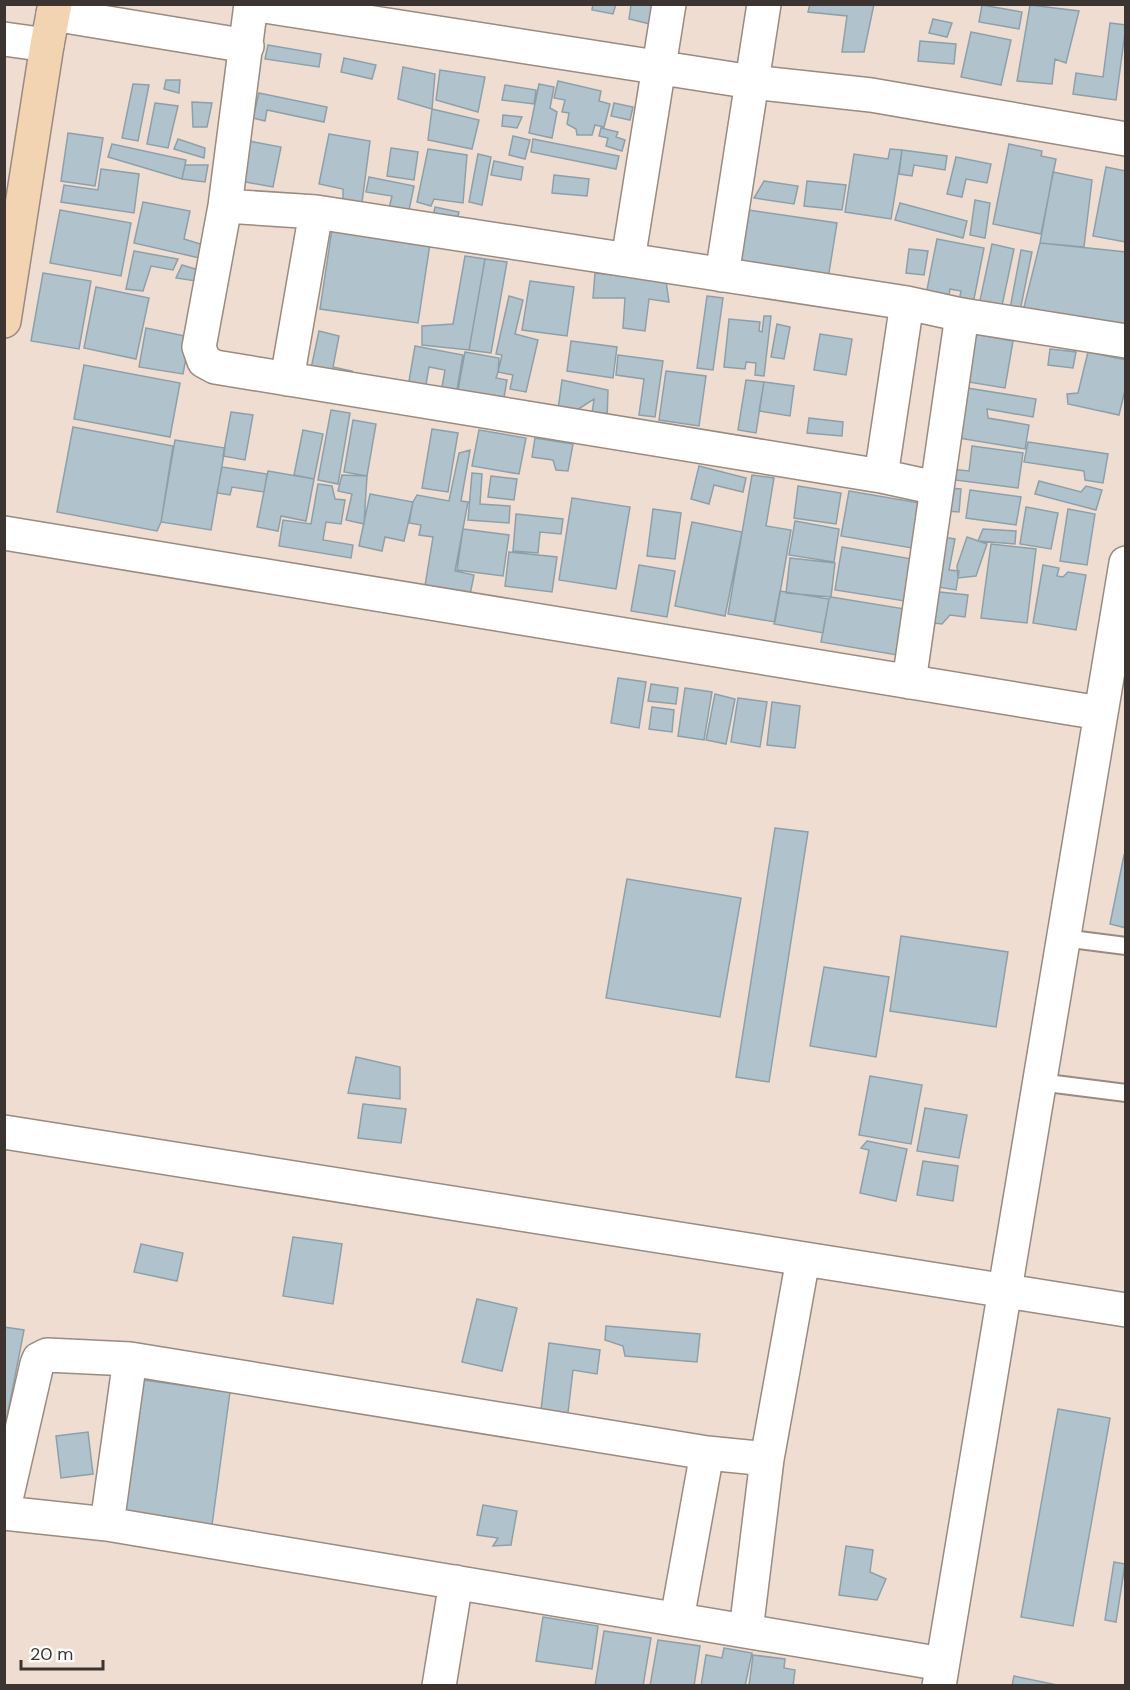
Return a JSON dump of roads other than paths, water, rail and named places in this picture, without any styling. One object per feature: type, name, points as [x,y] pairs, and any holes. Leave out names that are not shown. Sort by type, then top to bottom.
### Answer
[{"type":"street","points":[[936,488],[881,476],[215,367],[204,361],[199,347],[225,206],[251,4],[752,82],[871,95],[1125,139]]},
{"type":"street","points":[[628,260],[669,4]]},
{"type":"street","points":[[722,275],[764,4]]},
{"type":"street","points":[[4,39],[52,21],[247,45]]},
{"type":"street","points":[[4,321],[52,21]]},
{"type":"street","points":[[225,206],[315,212],[908,303],[962,315],[1125,341]]},
{"type":"street","points":[[287,379],[315,212]]},
{"type":"street","points":[[881,476],[908,303]]},
{"type":"street","points":[[909,682],[962,315]]},
{"type":"street","points":[[4,533],[1100,713]]},
{"type":"street","points":[[767,1459],[707,1454],[130,1359],[54,1354],[39,1359],[37,1364],[4,1510],[107,1524],[746,1631],[940,1675],[1100,713],[1119,645],[1125,563]]},
{"type":"street","points":[[4,1132],[1125,1310]]},
{"type":"street","points":[[746,1631],[767,1459],[803,1259]]},
{"type":"street","points":[[107,1524],[130,1359]]},
{"type":"street","points":[[677,1619],[707,1454]]},
{"type":"street","points":[[440,1686],[456,1582]]},
{"type":"lane","points":[[1063,938],[1125,946]]},
{"type":"lane","points":[[1039,1082],[1125,1094]]}]
